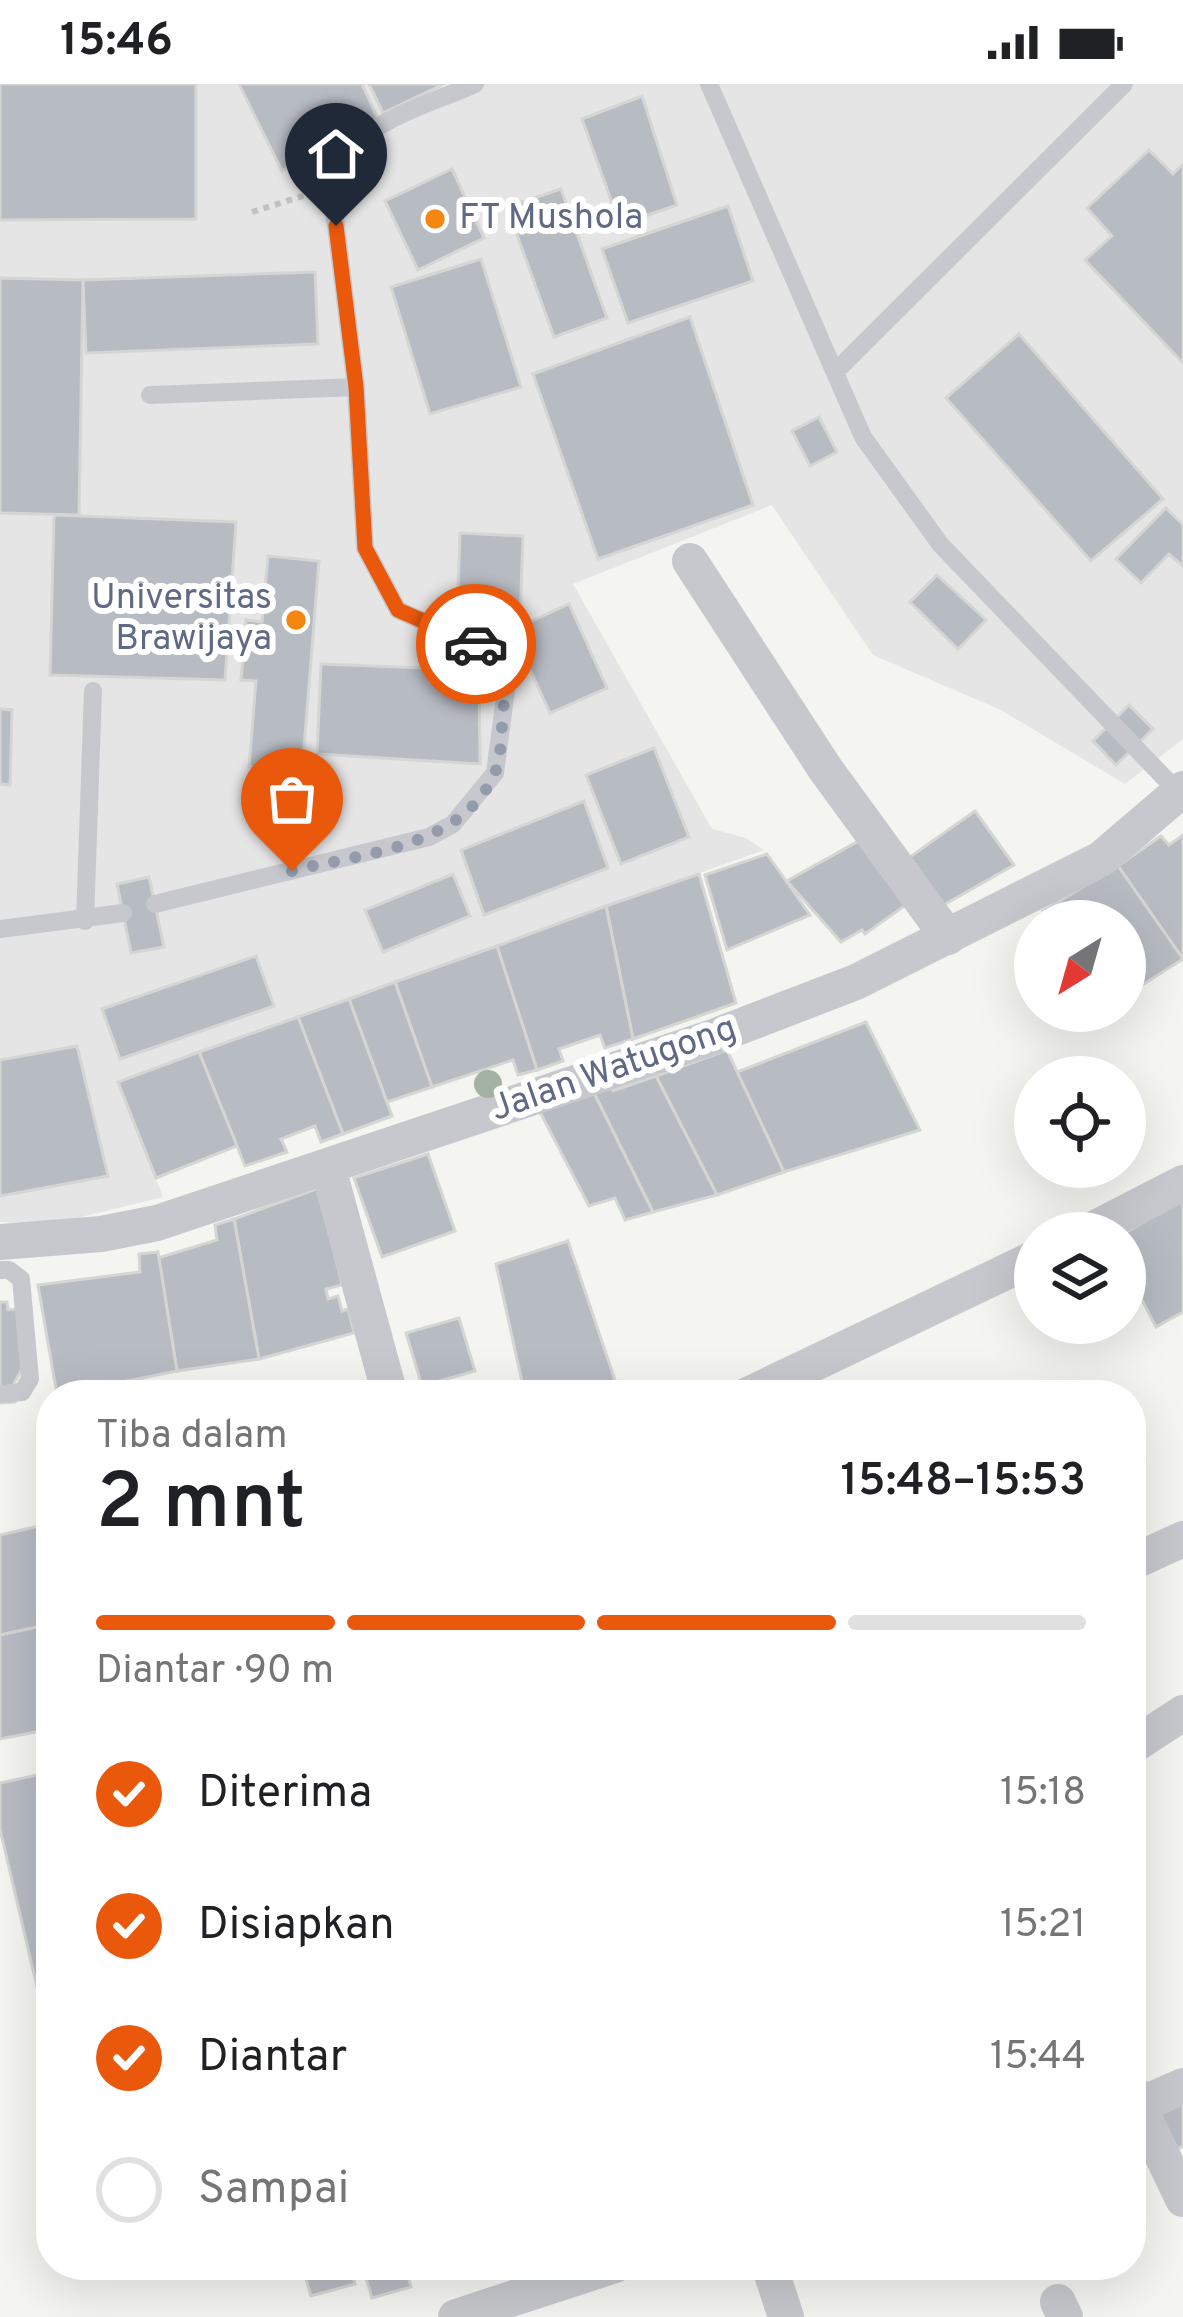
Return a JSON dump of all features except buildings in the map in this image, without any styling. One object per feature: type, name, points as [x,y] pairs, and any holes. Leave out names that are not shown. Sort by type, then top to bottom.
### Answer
[{"type":"street","points":[[690,561],[826,770],[948,938]]},
{"type":"street","name":"Jalan Watugong","points":[[0,1242],[101,1234],[157,1223],[713,1037],[856,982],[1101,859],[1181,791]]},
{"type":"street","points":[[328,1168],[386,1380]]},
{"type":"street","points":[[1128,1212],[1183,1184]]},
{"type":"street","points":[[787,1380],[1014,1268]]},
{"type":"street","points":[[1146,1556],[1183,1539]]},
{"type":"street","points":[[1146,1737],[1183,1713]]},
{"type":"street","points":[[1146,2098],[1183,2086]]},
{"type":"street","points":[[1146,2126],[1183,2199]]},
{"type":"street","points":[[456,2317],[531,2280]]},
{"type":"street","points":[[774,2280],[786,2317]]},
{"type":"lane","points":[[155,904],[429,837],[453,824],[495,773],[508,675],[496,654],[398,610],[365,548],[356,387],[332,186],[334,165],[350,145],[475,84]]},
{"type":"lane","points":[[709,84],[863,437],[940,544],[1181,791]]},
{"type":"lane","points":[[836,371],[1124,84]]},
{"type":"lane","points":[[150,395],[356,387]]},
{"type":"lane","points":[[85,921],[93,691]]},
{"type":"lane","points":[[0,929],[123,913]]},
{"type":"lane","points":[[0,1270],[21,1279],[31,1379],[22,1392],[0,1394]]},
{"type":"path","points":[[252,212],[332,186]]},
{"type":"shaded area","name":"Universitas Brawijaya","points":[[0,84],[1183,84],[1183,739],[1125,784],[1001,710],[873,655],[772,505],[573,584],[712,829],[746,838],[764,850],[119,1081],[163,1197],[52,1224],[0,1222]]},
{"type":"way so far","points":[[292,871],[429,837],[453,824],[475,803],[495,773],[508,675],[496,654],[476,644]]},
{"type":"place","name":"FT Mushola","points":[[435,219]]},
{"type":"place","name":"Universitas Brawijaya","points":[[296,620]]},
{"type":"route","points":[[336,226],[356,387],[365,548],[379,582],[398,610],[476,644]]}]
